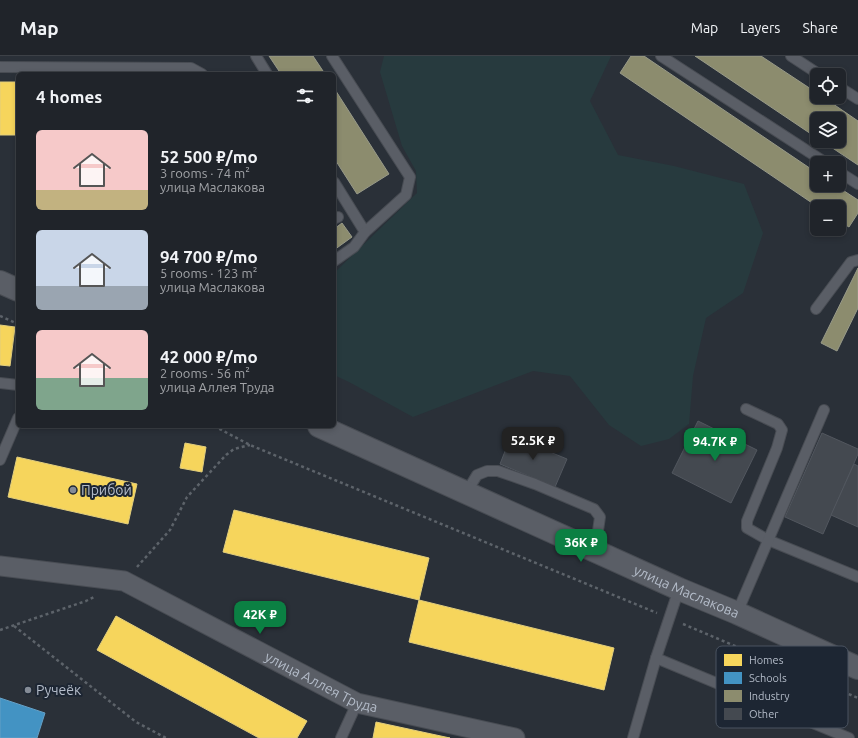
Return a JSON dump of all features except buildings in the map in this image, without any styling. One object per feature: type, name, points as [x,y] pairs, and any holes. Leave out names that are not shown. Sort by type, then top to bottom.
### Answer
[{"type":"street","points":[[0,282],[16,289]]},
{"type":"street","name":"улица Маслакова","points":[[323,428],[679,589],[737,613],[810,646]]},
{"type":"street","name":"улица Аллея Труда","points":[[0,566],[124,581],[357,703],[515,738]]},
{"type":"street","name":"улица Маслакова","points":[[848,663],[858,668]]},
{"type":"lane","points":[[256,56],[266,72]]},
{"type":"lane","points":[[332,56],[410,177],[406,195],[365,232],[354,247],[336,260]]},
{"type":"lane","points":[[661,56],[815,156]]},
{"type":"lane","points":[[791,56],[810,68]]},
{"type":"lane","points":[[0,67],[191,68],[198,72]]},
{"type":"lane","points":[[846,91],[858,99]]},
{"type":"lane","points":[[846,176],[858,184]]},
{"type":"lane","points":[[336,185],[365,232]]},
{"type":"lane","points":[[816,309],[851,262],[858,260]]},
{"type":"lane","points":[[0,383],[16,385]]},
{"type":"lane","points":[[746,409],[778,424],[782,430],[777,448],[746,525],[748,528],[768,540],[858,577]]},
{"type":"lane","points":[[737,613],[824,410]]},
{"type":"lane","points":[[0,460],[16,423]]},
{"type":"lane","points":[[466,493],[477,475],[487,471],[498,471],[535,484],[594,509],[600,517],[595,551]]},
{"type":"lane","points":[[633,738],[656,658],[679,589]]},
{"type":"lane","points":[[656,658],[716,683]]},
{"type":"lane","points":[[341,738],[357,703]]},
{"type":"lane","points":[[825,728],[849,738]]},
{"type":"path","points":[[0,316],[16,323]]},
{"type":"path","points":[[218,428],[250,445],[735,646]]},
{"type":"path","points":[[0,630],[86,601],[124,581],[170,530],[187,497],[226,455],[234,450],[250,445]]},
{"type":"path","points":[[14,626],[136,722],[166,738]]},
{"type":"path","points":[[848,694],[858,698]]},
{"type":"green space","points":[[384,56],[611,56],[590,101],[618,155],[674,166],[744,184],[763,233],[743,293],[706,318],[693,376],[689,424],[669,439],[641,446],[609,425],[570,376],[533,371],[413,417],[336,376],[336,271],[417,193],[416,171],[402,146],[380,72]]},
{"type":"place","name":"Прибой","points":[[73,490]]},
{"type":"place","name":"Ручеёк","points":[[28,690]]}]
